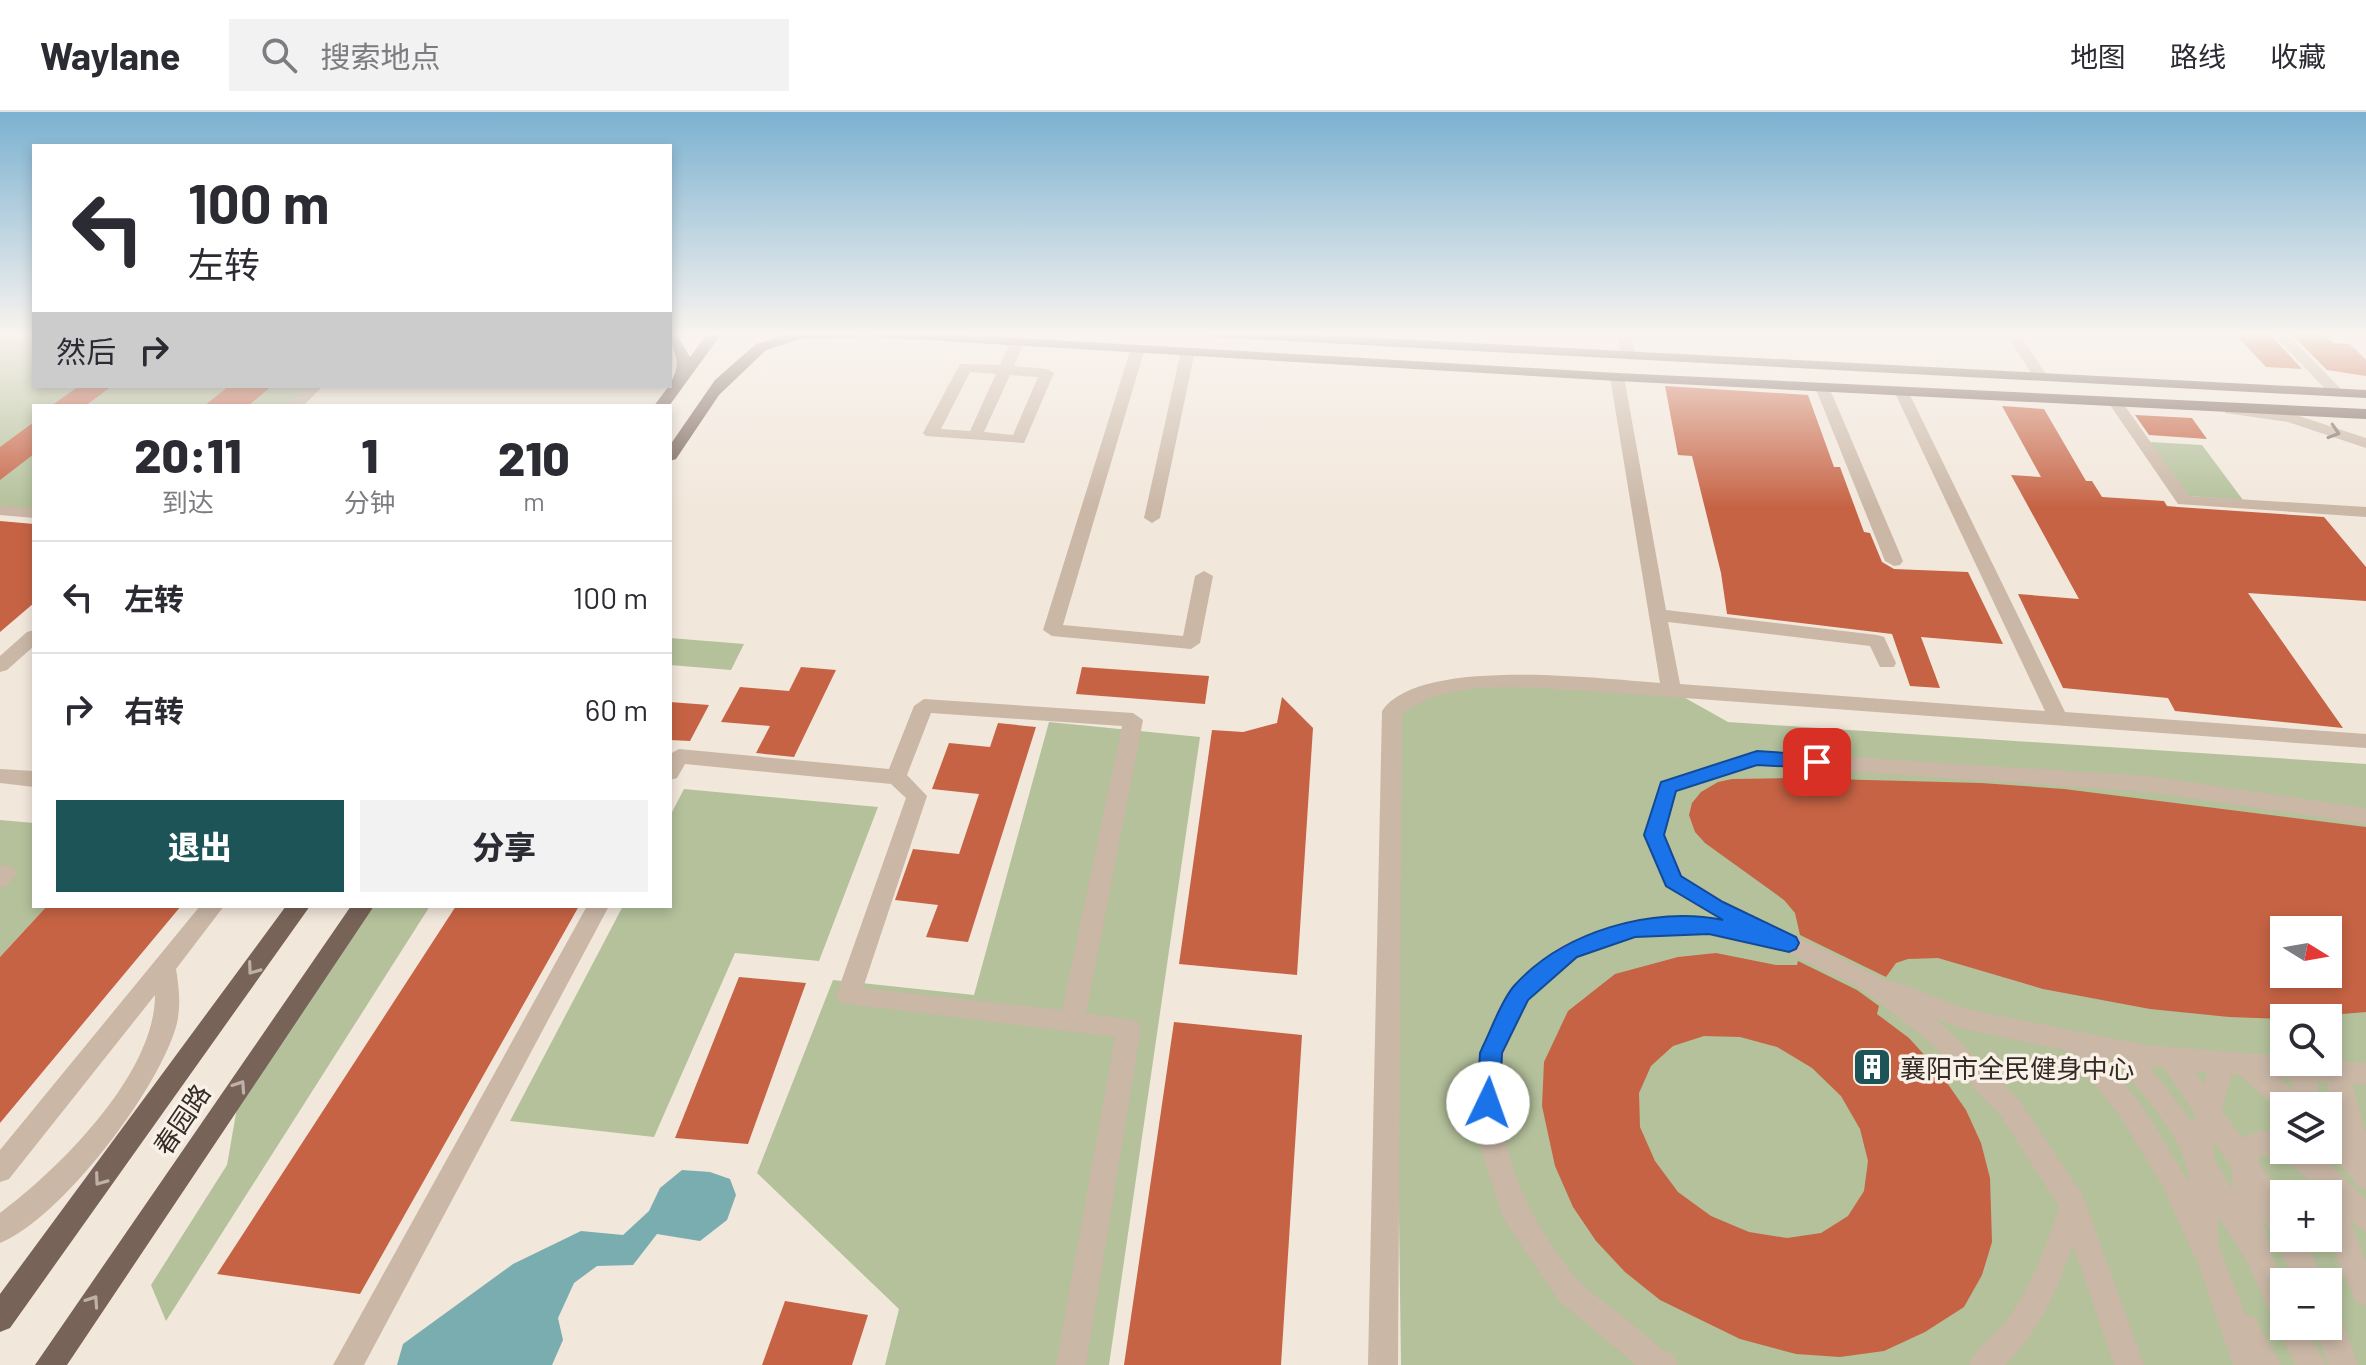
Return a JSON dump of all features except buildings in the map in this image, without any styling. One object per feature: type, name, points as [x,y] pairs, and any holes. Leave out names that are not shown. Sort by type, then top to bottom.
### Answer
[{"type":"main road","points":[[1910,391],[2366,414]]},
{"type":"main road","points":[[2326,391],[2366,394]]},
{"type":"main road","points":[[672,453],[714,392]]},
{"type":"main road","name":"春园路","points":[[0,1318],[298,908]]},
{"type":"main road","name":"春园路","points":[[50,1365],[362,908]]},
{"type":"street","points":[[952,391],[931,433],[1019,440],[1039,391]]},
{"type":"street","points":[[975,436],[995,391]]},
{"type":"street","points":[[1125,391],[1052,630],[1191,643],[1204,576]]},
{"type":"street","points":[[1152,518],[1179,391]]},
{"type":"street","points":[[1620,391],[1671,690]]},
{"type":"street","points":[[1824,391],[1894,561]]},
{"type":"street","points":[[1901,391],[2058,718]]},
{"type":"street","points":[[2115,402],[2184,501],[2366,512]]},
{"type":"street","points":[[2203,406],[2290,418],[2366,443]]},
{"type":"street","points":[[0,510],[32,513]]},
{"type":"street","points":[[1659,615],[1877,641],[1887,663]]},
{"type":"street","points":[[0,666],[32,638]]},
{"type":"street","points":[[1383,1365],[1392,711],[1414,695],[1460,683],[1521,682],[1671,690],[2366,741]]},
{"type":"street","points":[[896,777],[924,706],[1133,720],[1072,1022]]},
{"type":"street","points":[[672,769],[679,756],[896,777],[917,796],[848,996],[1129,1028],[1071,1365]]},
{"type":"street","points":[[2270,1067],[2122,1051],[1964,1019],[1867,980],[1716,907],[1674,881],[1654,835],[1667,787],[1757,758],[2149,784],[2366,816]]},
{"type":"street","points":[[0,776],[32,779]]},
{"type":"street","points":[[0,1170],[211,908]]},
{"type":"street","points":[[348,1365],[597,908]]},
{"type":"street","points":[[1663,1365],[1569,1291],[1513,1209],[1487,1127],[1491,1053],[1520,994],[1570,951],[1634,928],[1709,926],[1789,943]]},
{"type":"street","points":[[0,1230],[55,1185],[133,1088],[163,1031],[169,992],[164,965]]},
{"type":"street","points":[[1867,980],[1939,1035],[2010,1108],[2073,1205],[2129,1365]]},
{"type":"street","points":[[2075,1041],[2137,1118],[2179,1192],[2226,1293],[2266,1365]]},
{"type":"street","points":[[2122,1051],[2201,1157],[2253,1249],[2270,1286]]},
{"type":"street","points":[[2171,1058],[2270,1206]]},
{"type":"street","points":[[2206,1250],[2200,1143],[2208,1112],[2234,1064]]},
{"type":"street","points":[[2234,1064],[2273,1092]]},
{"type":"street","points":[[2342,1073],[2366,1074]]},
{"type":"street","points":[[2337,1076],[2365,1175]]},
{"type":"street","points":[[117,1110],[150,1111]]},
{"type":"street","points":[[2253,1249],[2244,1202],[2246,1149],[2261,1142],[2270,1145]]},
{"type":"street","points":[[2342,1151],[2365,1175]]},
{"type":"street","points":[[2305,1164],[2366,1219]]},
{"type":"street","points":[[2322,1178],[2344,1244],[2366,1292]]},
{"type":"street","points":[[1984,1365],[2010,1343],[2044,1291],[2073,1205]]},
{"type":"street","points":[[2226,1293],[2248,1365]]},
{"type":"street","points":[[2291,1340],[2299,1365]]},
{"type":"street","points":[[2297,1340],[2311,1365]]},
{"type":"street","points":[[2335,1340],[2343,1365]]},
{"type":"green space","points":[[0,391],[310,391],[296,404],[32,404],[32,513],[0,510]]},
{"type":"green space","points":[[2150,442],[2202,445],[2243,500],[2188,496]]},
{"type":"green space","points":[[672,638],[744,644],[731,670],[672,665]]},
{"type":"green space","points":[[1460,683],[1671,690],[1728,722],[2366,764],[2366,1365],[1401,1365],[1392,711]]},
{"type":"green space","points":[[1049,722],[1200,737],[1109,1365],[885,1365],[899,1309],[757,1173],[833,980],[974,995]]},
{"type":"green space","points":[[684,789],[878,807],[819,961],[735,953],[654,1137],[510,1121],[622,908],[672,908],[672,812]]},
{"type":"green space","points":[[0,820],[32,823],[32,908],[45,908],[0,957]]},
{"type":"green space","points":[[362,908],[429,908],[166,1321],[151,1285],[227,1165],[241,1085]]},
{"type":"water","points":[[682,1170],[710,1172],[730,1179],[736,1195],[727,1220],[700,1241],[657,1234],[633,1265],[597,1266],[574,1283],[558,1318],[563,1340],[552,1365],[397,1365],[403,1344],[513,1264],[581,1231],[623,1235],[649,1211],[660,1188]]},
{"type":"place","name":"襄阳市全民健身中心","points":[[1872,1067]]},
{"type":"route","points":[[1488,1103],[1491,1053],[1520,994],[1570,951],[1634,928],[1709,926],[1789,943],[1716,907],[1674,881],[1654,835],[1667,787],[1757,758],[1817,762]]}]
